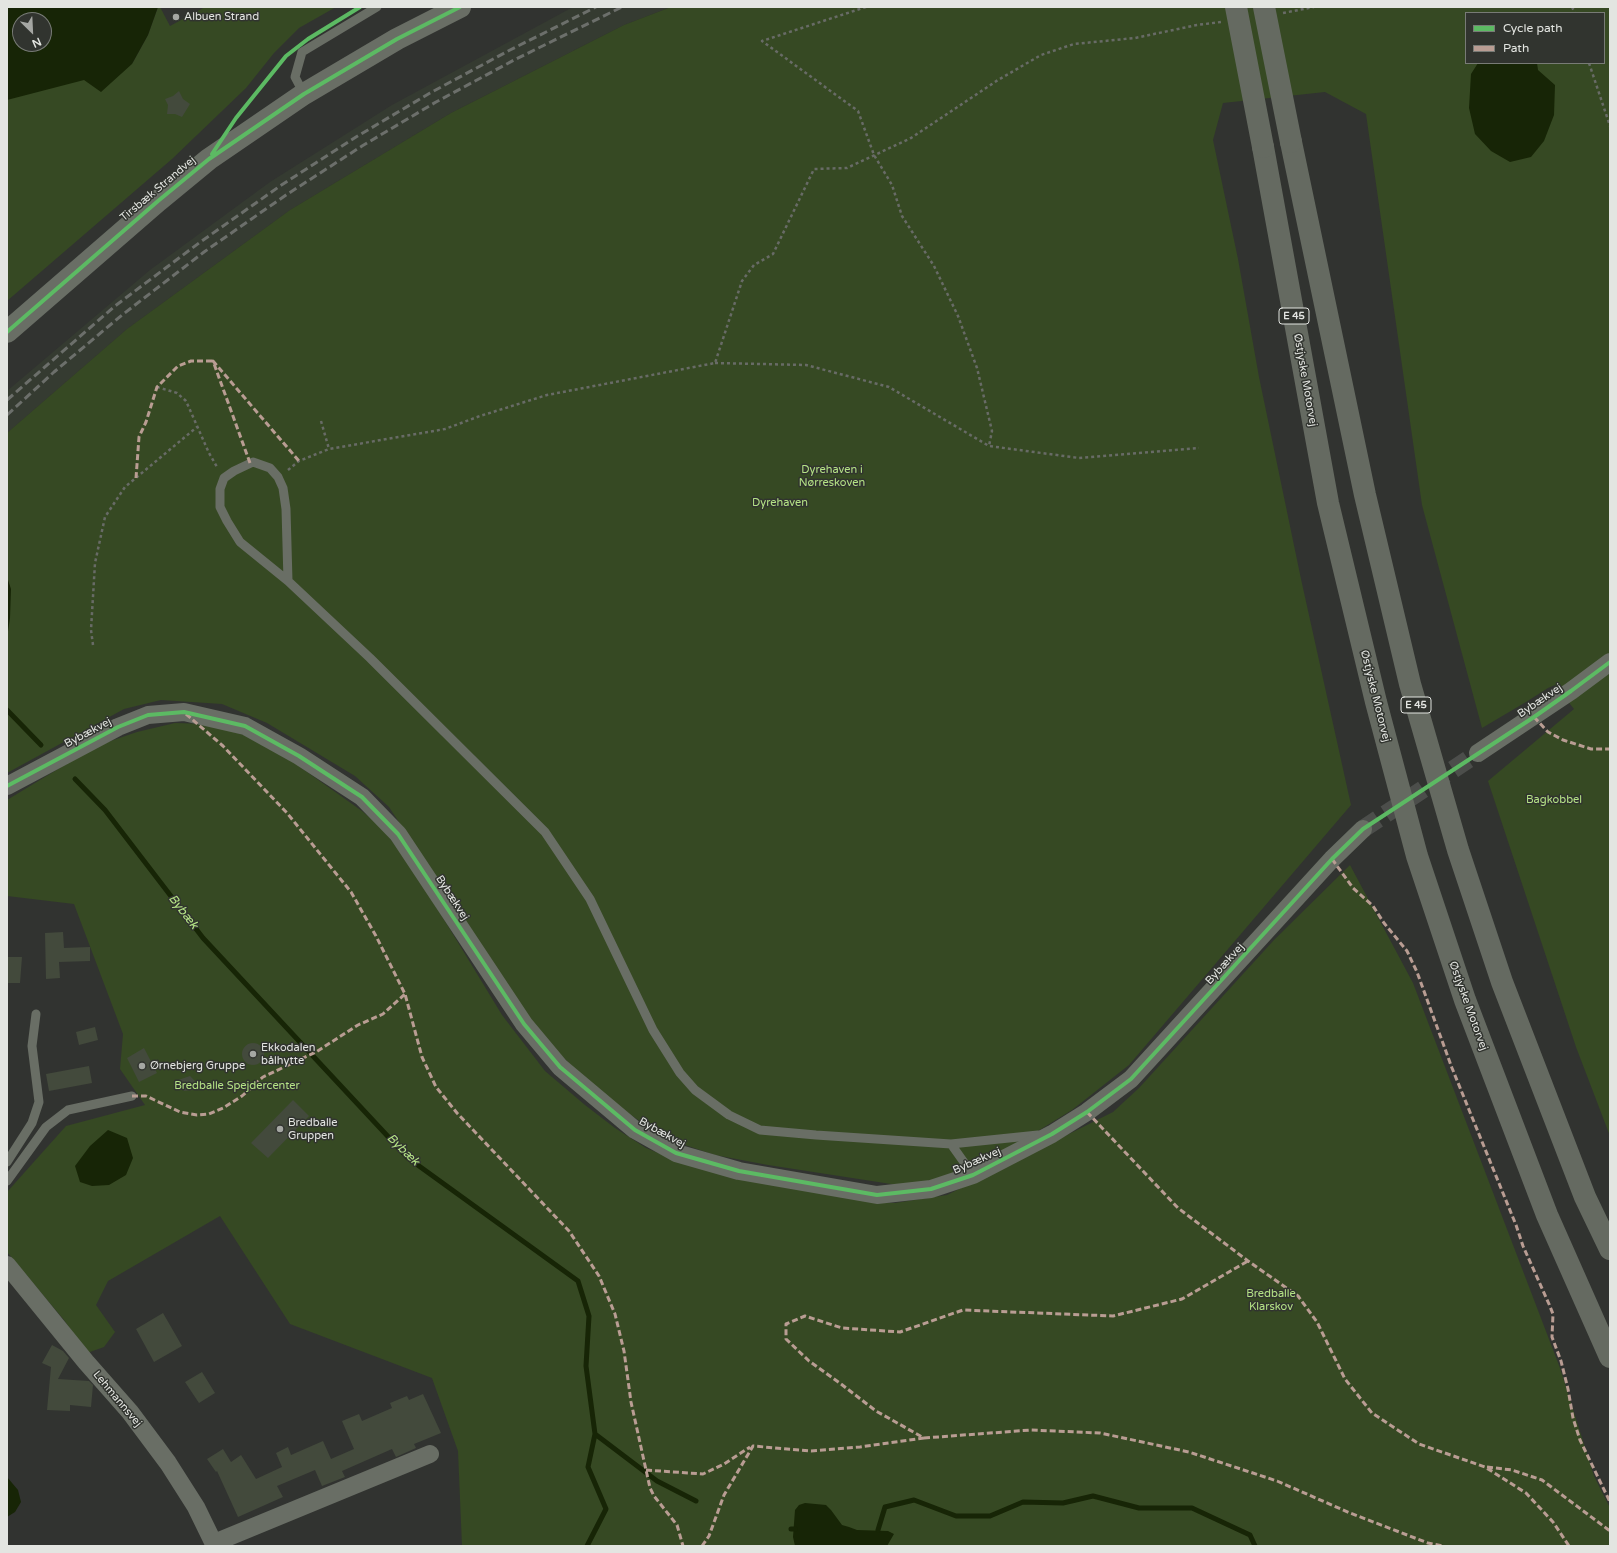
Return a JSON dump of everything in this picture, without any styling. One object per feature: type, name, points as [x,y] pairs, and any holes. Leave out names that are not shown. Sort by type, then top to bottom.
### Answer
[{"type":"highway","name":"E 45","points":[[1270,10],[1290,142],[1365,495],[1410,684],[1458,850],[1502,982],[1585,1197],[1610,1249]]},
{"type":"highway","name":"Østjyske Motorvej","points":[[1232,14],[1263,147],[1328,503],[1376,702],[1416,856],[1465,1000],[1547,1215],[1610,1357]]},
{"type":"street","name":"Tirsbæk Strandvej","points":[[7,332],[146,211],[209,159],[304,94],[397,39],[460,7]]},
{"type":"street","name":"Bybækvej","points":[[1478,753],[1571,691],[1610,662]]},
{"type":"street","name":"Bybækvej","points":[[7,786],[118,727],[148,715],[184,712],[245,726],[299,756],[362,797],[398,834],[524,1024],[560,1067],[635,1130],[676,1153],[739,1172],[877,1195],[931,1189],[973,1175],[1052,1134],[1087,1112],[1131,1079],[1341,850],[1363,829]]},
{"type":"street","name":"Lehmannsvej","points":[[7,1265],[86,1362],[130,1412],[168,1463],[196,1507],[215,1545],[430,1454]]},
{"type":"lane","points":[[304,94],[295,77],[302,52],[377,7]]},
{"type":"lane","points":[[288,581],[284,488],[278,477],[270,468],[253,462],[234,471],[224,478],[220,489],[220,507],[226,521],[240,542],[288,581],[370,658],[544,832],[590,899],[653,1030],[680,1072],[695,1090],[729,1115],[760,1130],[816,1136],[951,1144],[1052,1134]]},
{"type":"lane","points":[[7,1162],[32,1123],[39,1102],[32,1046],[36,1014]]},
{"type":"lane","points":[[7,1181],[46,1127],[68,1110],[132,1096]]},
{"type":"lane","points":[[951,1144],[973,1175]]},
{"type":"path","points":[[866,7],[762,41],[858,110],[874,156],[892,185],[902,216],[934,266],[958,316],[977,368],[992,431],[989,446]]},
{"type":"path","points":[[1270,10],[1314,7]]},
{"type":"path","points":[[715,363],[742,281],[754,265],[773,254],[814,169],[847,168],[911,138],[998,80],[1041,55],[1074,44],[1135,38],[1198,25],[1232,14]]},
{"type":"path","points":[[1589,64],[1610,126]]},
{"type":"path","points":[[278,477],[299,461],[329,449],[445,429],[480,416],[547,395],[715,363],[806,365],[889,387],[989,446],[1079,458],[1199,448]]},
{"type":"path","points":[[157,387],[177,393],[186,401],[209,453],[224,478]]},
{"type":"path","points":[[321,421],[329,449]]},
{"type":"path","points":[[93,645],[91,630],[95,563],[105,517],[126,487],[197,427]]},
{"type":"shaded area","points":[[7,7],[158,7],[148,35],[132,64],[101,92],[84,80],[7,100]]},
{"type":"shaded area","points":[[573,7],[671,7],[624,25],[451,113],[290,210],[127,329],[7,433],[7,391],[150,270],[270,182],[392,105]]},
{"type":"shaded area","points":[[1477,64],[1537,64],[1538,70],[1555,85],[1554,115],[1544,141],[1531,157],[1510,162],[1491,151],[1475,134],[1469,108],[1471,74]]},
{"type":"shaded area","points":[[7,577],[11,589],[10,618],[7,638]]},
{"type":"shaded area","points":[[108,1130],[127,1138],[133,1158],[126,1175],[109,1185],[92,1186],[80,1182],[75,1166],[90,1146]]},
{"type":"shaded area","points":[[7,1477],[18,1490],[21,1502],[15,1512],[7,1517]]},
{"type":"shaded area","points":[[805,1503],[826,1505],[842,1525],[857,1530],[888,1531],[894,1534],[887,1546],[795,1546],[793,1537],[795,1510],[799,1505]]},
{"type":"green space","points":[[7,7],[152,7],[132,64],[148,35],[158,7],[160,7],[170,26],[205,7],[336,7],[299,28],[274,53],[246,88],[172,159],[7,301]]},
{"type":"green space","name":"Dyrehaven i Nørreskoven","points":[[671,7],[1610,7],[1610,1136],[1576,1047],[1488,781],[1574,709],[1555,685],[1482,728],[1422,505],[1366,114],[1325,92],[1223,103],[1213,140],[1238,259],[1259,377],[1301,579],[1351,805],[1129,1065],[1072,1110],[1007,1150],[940,1180],[904,1186],[768,1165],[715,1155],[664,1138],[621,1108],[576,1070],[550,1044],[523,1010],[389,807],[355,776],[267,723],[222,704],[161,700],[124,709],[7,773],[7,433],[127,329],[290,210],[451,113],[624,25]]},
{"type":"green space","name":"Bredballe Klarskov","points":[[175,723],[207,724],[244,735],[286,757],[362,811],[384,830],[417,875],[502,1015],[545,1071],[615,1128],[646,1148],[673,1159],[879,1202],[895,1203],[947,1195],[1113,1112],[1139,1088],[1274,940],[1350,865],[1413,983],[1560,1368],[1594,1476],[1610,1508],[1610,1546],[462,1546],[458,1451],[432,1378],[290,1324],[220,1216],[108,1281],[96,1305],[115,1332],[104,1347],[87,1353],[64,1320],[7,1252],[7,1192],[66,1126],[145,1105],[120,1069],[123,1034],[74,904],[7,896],[7,800],[96,746],[137,732]]},
{"type":"building","points":[[179,91],[183,99],[190,104],[182,117],[175,114],[167,114],[168,105],[165,99],[173,96]]},
{"type":"building","points":[[63,932],[64,948],[90,947],[90,961],[59,962],[60,978],[46,979],[45,933]]},
{"type":"building","points":[[7,957],[22,957],[20,983],[7,983]]},
{"type":"building","points":[[95,1027],[98,1040],[79,1045],[76,1032]]},
{"type":"building","name":"Ekkodalen bålhytte","points":[[249,1043],[257,1043],[264,1050],[264,1058],[257,1065],[249,1065],[242,1058],[242,1050]]},
{"type":"building","name":"Ørnebjerg Gruppe","points":[[144,1048],[157,1073],[139,1082],[127,1058]]},
{"type":"building","points":[[89,1066],[92,1083],[49,1091],[46,1074]]},
{"type":"building","points":[[190,1076],[196,1082],[193,1090],[184,1091],[178,1080]]},
{"type":"building","name":"Bredballe Gruppen","points":[[293,1100],[309,1116],[268,1158],[251,1143]]},
{"type":"building","points":[[163,1313],[182,1346],[154,1362],[136,1329]]},
{"type":"building","points":[[52,1345],[63,1351],[69,1358],[58,1379],[89,1381],[93,1385],[91,1407],[70,1405],[70,1411],[47,1410],[51,1367],[42,1363]]},
{"type":"building","points":[[202,1372],[215,1393],[199,1403],[185,1382]]},
{"type":"building","points":[[423,1394],[441,1433],[414,1444],[416,1448],[396,1457],[392,1449],[342,1471],[345,1477],[322,1486],[315,1470],[277,1486],[283,1497],[238,1517],[217,1471],[216,1472],[207,1459],[223,1449],[231,1462],[241,1455],[256,1479],[282,1467],[276,1453],[288,1447],[291,1455],[323,1441],[331,1459],[354,1449],[342,1421],[359,1414],[362,1421],[392,1408],[390,1403],[407,1396],[409,1400]]},
{"type":"waterway","name":"Bybæk","points":[[7,710],[41,745]]},
{"type":"waterway","name":"Bybæk","points":[[75,779],[105,810],[203,938],[408,1158],[578,1281],[589,1316],[586,1366],[595,1434],[588,1467],[606,1509],[587,1546]]},
{"type":"waterway","points":[[595,1434],[657,1481],[696,1501]]},
{"type":"waterway","points":[[878,1530],[885,1507],[914,1500],[956,1516],[990,1516],[1023,1502],[1063,1503],[1093,1496],[1139,1508],[1192,1508],[1250,1535],[1255,1546]]},
{"type":"tunnel","points":[[1363,829],[1478,753]]},
{"type":"railway","points":[[7,400],[115,306],[199,243],[280,186],[356,137],[430,93],[510,50],[596,7]]},
{"type":"railway","points":[[7,415],[54,372],[122,315],[204,252],[286,195],[362,146],[436,102],[516,59],[622,7]]},
{"type":"marked path","points":[[136,478],[139,437],[146,422],[157,387],[178,366],[191,361],[213,361]]},
{"type":"marked path","points":[[250,463],[213,361],[299,461]]},
{"type":"marked path","points":[[186,714],[223,746],[287,813],[351,892],[376,936],[405,994],[422,1057],[436,1087],[457,1113],[569,1231],[599,1276],[615,1314],[624,1351],[631,1402],[650,1488],[654,1496],[677,1525],[683,1546]]},
{"type":"marked path","points":[[1534,717],[1548,732],[1563,740],[1591,749],[1610,749]]},
{"type":"marked path","points":[[1332,859],[1353,888],[1373,906],[1384,923],[1407,951],[1417,972],[1452,1068],[1516,1225],[1523,1246],[1553,1314],[1552,1337],[1561,1361],[1573,1418],[1580,1440],[1610,1502]]},
{"type":"marked path","points":[[132,1096],[146,1096],[180,1112],[197,1115],[209,1114],[223,1108],[242,1096],[263,1077],[316,1052],[358,1025],[383,1014],[405,994]]},
{"type":"marked path","points":[[1087,1112],[1178,1208],[1248,1261],[1298,1296],[1317,1322],[1345,1379],[1372,1413],[1419,1444],[1485,1467],[1526,1493],[1553,1522],[1569,1546]]},
{"type":"marked path","points":[[702,1546],[709,1536],[724,1495],[753,1446],[811,1451],[860,1447],[924,1438],[876,1411],[809,1361],[786,1339],[786,1324],[805,1316],[842,1328],[900,1332],[963,1310],[1113,1316],[1182,1299],[1248,1261]]},
{"type":"marked path","points":[[924,1438],[1031,1430],[1100,1433],[1189,1452],[1277,1481],[1350,1513],[1428,1543],[1443,1546]]},
{"type":"marked path","points":[[646,1470],[703,1474],[724,1464],[750,1447]]},
{"type":"marked path","points":[[1487,1467],[1512,1470],[1542,1480],[1610,1531]]},
{"type":"cycle path","points":[[212,154],[236,118],[286,56],[308,39],[360,7]]},
{"type":"cycle path","points":[[7,332],[158,201],[209,159],[304,94],[397,39],[460,7]]},
{"type":"cycle path","points":[[7,786],[118,727],[148,715],[184,712],[245,726],[299,756],[362,797],[398,834],[524,1024],[560,1067],[635,1130],[676,1153],[739,1171],[877,1195],[931,1189],[973,1175],[1052,1134],[1087,1112],[1131,1079],[1332,859],[1363,829],[1534,717],[1610,662]]},
{"type":"place","name":"Albuen Strand","points":[[176,17]]},
{"type":"place","name":"Ekkodalen bålhytte","points":[[253,1054]]},
{"type":"place","name":"Ørnebjerg Gruppe","points":[[142,1066]]},
{"type":"place","name":"Bredballe Gruppen","points":[[280,1129]]},
{"type":"park label","name":"Dyrehaven","points":[[780,503]]},
{"type":"park label","name":"Bagkobbel","points":[[1554,800]]},
{"type":"park label","name":"Bredballe Spejdercenter","points":[[237,1086]]}]
